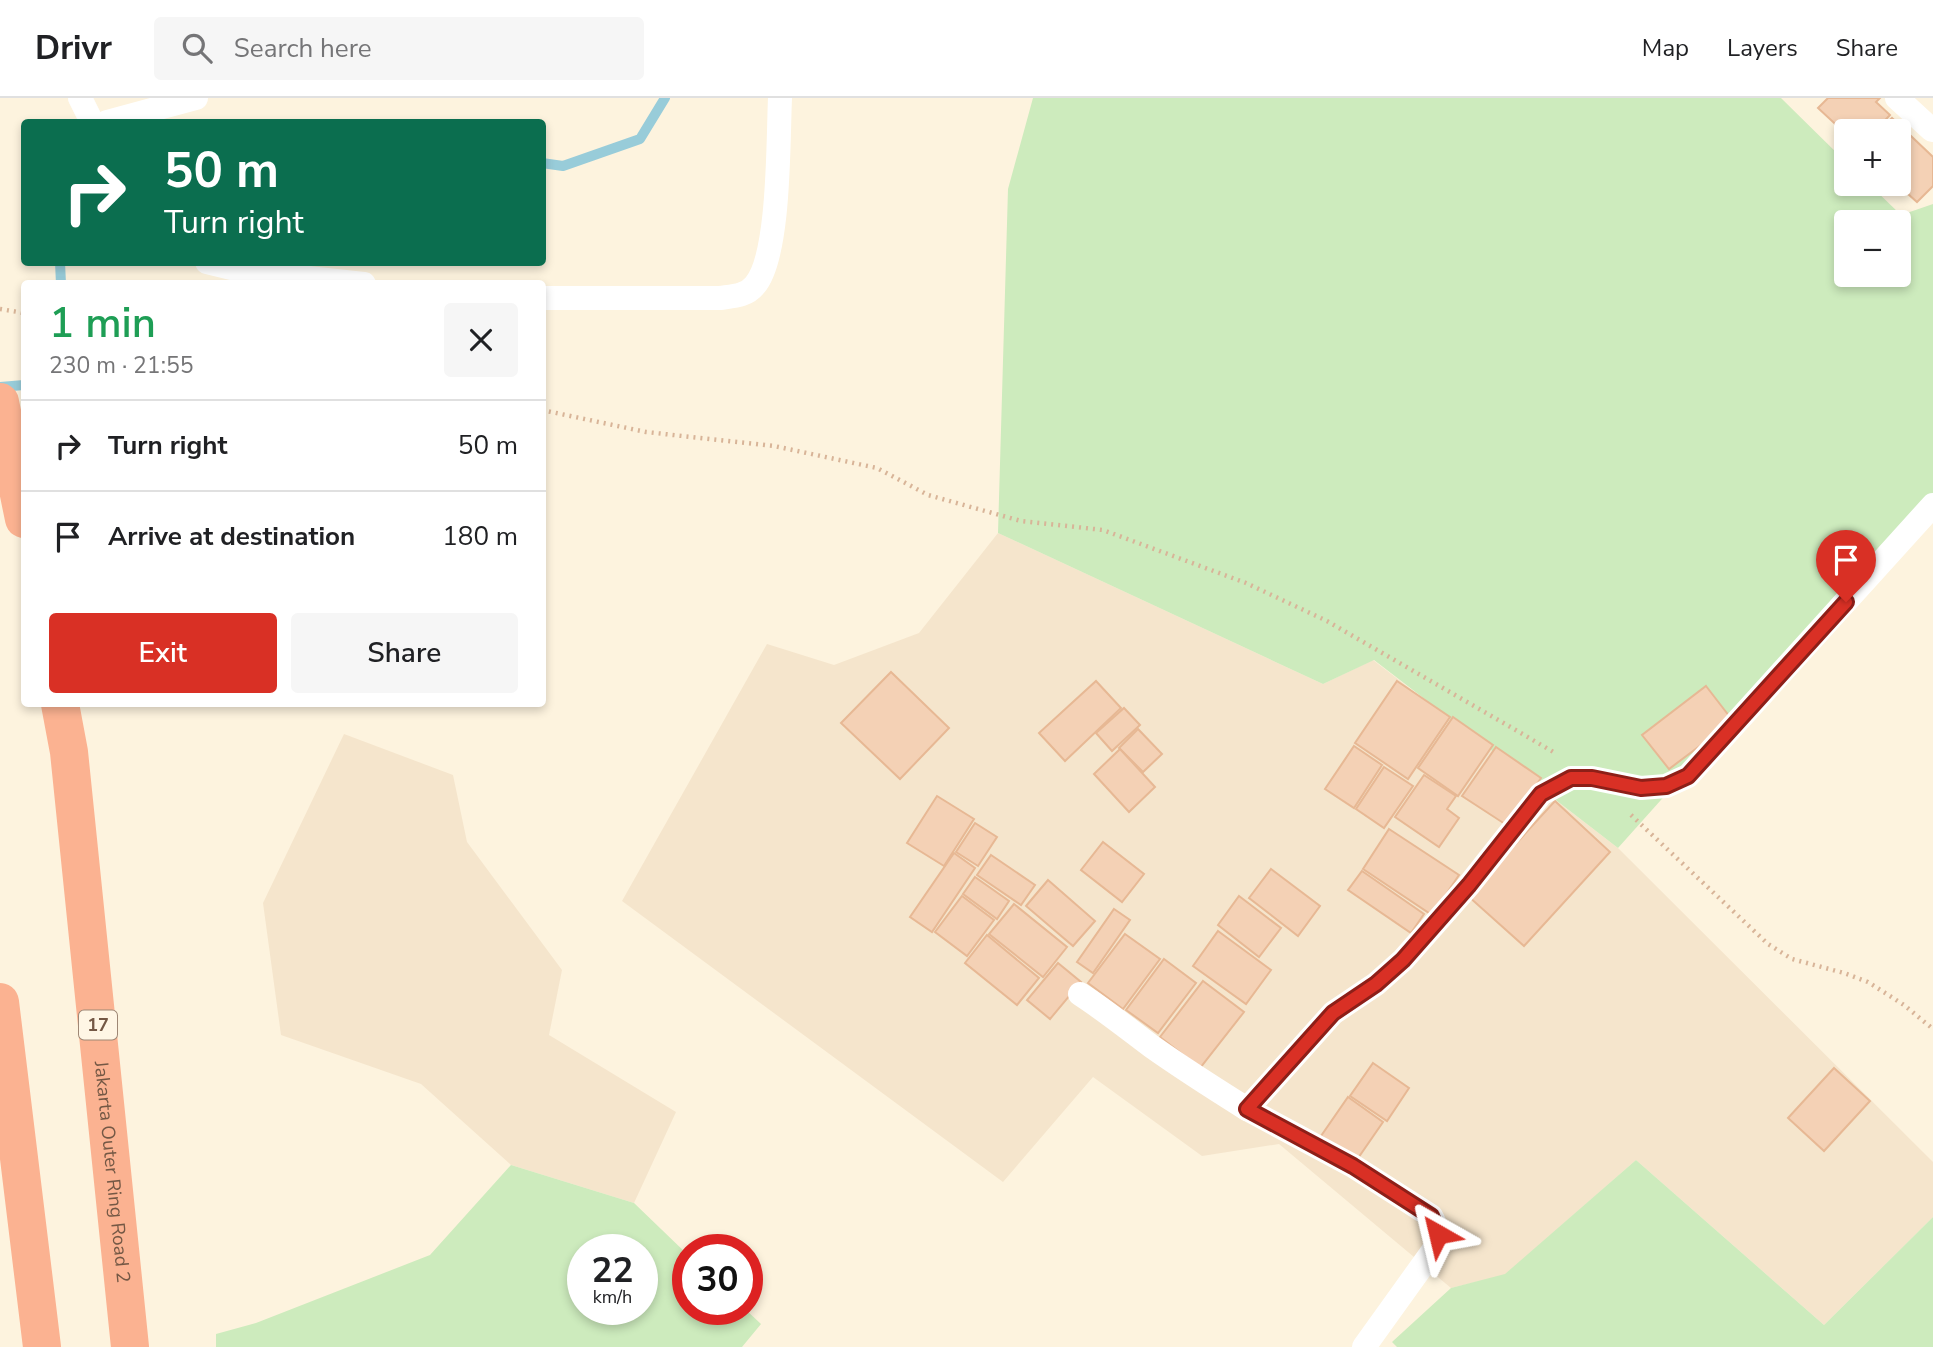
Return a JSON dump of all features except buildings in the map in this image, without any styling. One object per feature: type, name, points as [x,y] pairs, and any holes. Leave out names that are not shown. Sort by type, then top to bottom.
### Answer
[{"type":"highway","points":[[0,402],[21,503]]},
{"type":"highway","name":"Jakarta Outer Ring Road 2","points":[[61,707],[69,751],[130,1347]]},
{"type":"highway","points":[[0,1002],[42,1347]]},
{"type":"street","points":[[80,98],[90,119]]},
{"type":"street","points":[[118,119],[196,98]]},
{"type":"street","points":[[546,298],[720,298],[742,295],[754,286],[766,268],[773,229],[780,98]]},
{"type":"street","points":[[1896,98],[1932,130]]},
{"type":"street","points":[[223,266],[244,271],[327,280]]},
{"type":"street","points":[[1247,1109],[1333,1013],[1376,984],[1403,960],[1469,885],[1541,794],[1571,778],[1592,778],[1641,788],[1666,786],[1688,776],[1933,505]]},
{"type":"street","points":[[1080,994],[1118,1018],[1196,1077],[1247,1109],[1353,1166],[1431,1216],[1438,1234],[1435,1248],[1364,1347]]},
{"type":"path","points":[[0,309],[21,312]]},
{"type":"path","points":[[546,411],[646,432],[774,446],[877,468],[928,495],[1021,521],[1103,530],[1246,583],[1327,621],[1545,745],[1592,778],[1768,944],[1792,959],[1868,982],[1933,1029]]},
{"type":"shaded area","points":[[998,533],[1323,684],[1373,660],[1618,848],[1933,1162],[1933,1217],[1824,1325],[1636,1160],[1505,1275],[1451,1288],[1279,1144],[1202,1156],[1093,1077],[1003,1182],[622,901],[767,644],[834,665],[919,633]]},
{"type":"shaded area","points":[[344,734],[453,775],[467,842],[562,970],[549,1035],[676,1112],[634,1203],[511,1165],[421,1084],[281,1035],[263,903]]},
{"type":"green space","points":[[1033,98],[1781,98],[1834,150],[1834,196],[1881,196],[1896,210],[1834,210],[1834,287],[1911,287],[1911,212],[1933,204],[1933,496],[1618,848],[1374,660],[1323,684],[998,533],[1008,189]]},
{"type":"green space","points":[[1636,1160],[1824,1325],[1933,1217],[1933,1347],[1397,1347],[1392,1342],[1451,1288],[1505,1274]]},
{"type":"green space","points":[[511,1165],[634,1203],[672,1240],[672,1325],[760,1325],[742,1347],[216,1347],[216,1334],[256,1323],[430,1255]]},
{"type":"waterway","points":[[546,164],[563,166],[640,139],[665,98]]},
{"type":"waterway","points":[[60,266],[61,280]]},
{"type":"waterway","points":[[0,387],[21,385]]},
{"type":"route","points":[[1438,1234],[1431,1216],[1353,1166],[1247,1109],[1333,1013],[1376,984],[1403,960],[1450,908],[1541,794],[1571,778],[1592,778],[1641,788],[1679,782],[1688,776],[1846,602]]}]
